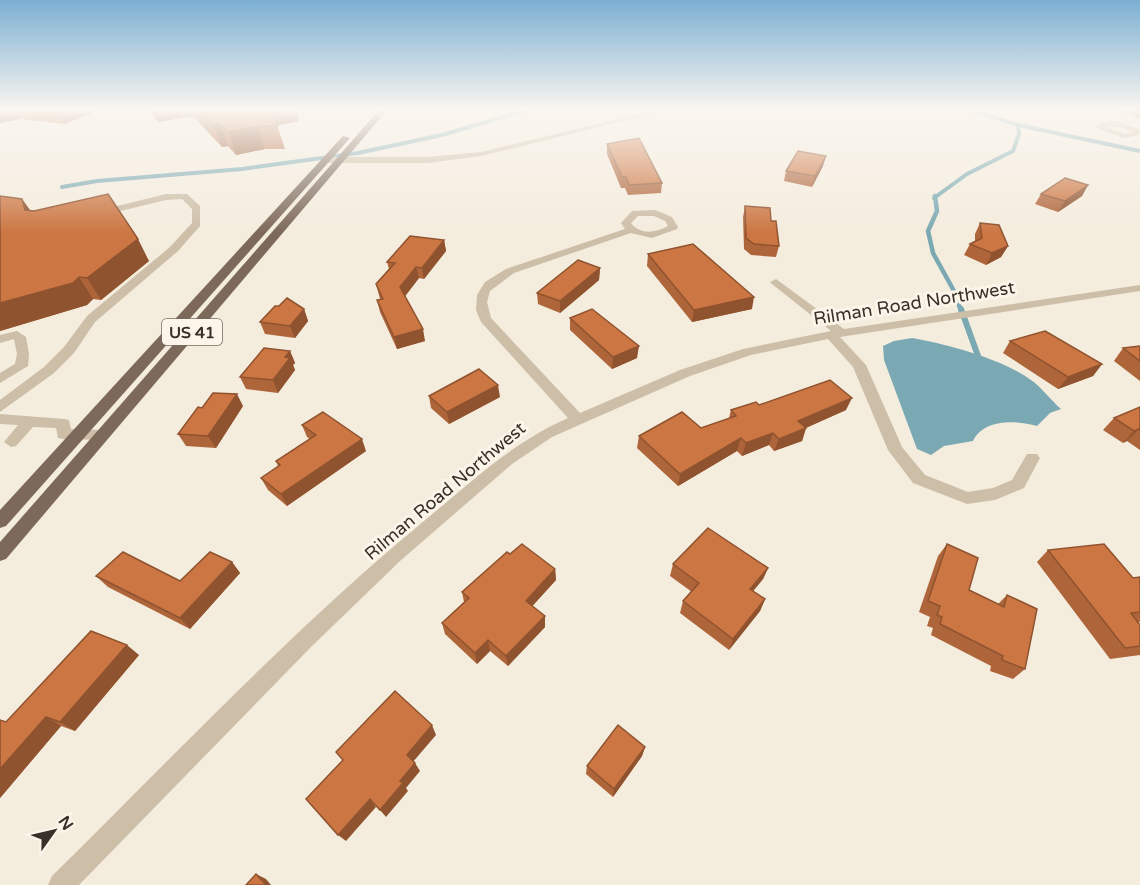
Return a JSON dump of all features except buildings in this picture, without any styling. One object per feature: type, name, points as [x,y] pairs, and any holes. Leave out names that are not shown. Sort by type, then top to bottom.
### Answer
[{"type":"main road","name":"US 41","points":[[0,521],[71,434],[335,150]]},
{"type":"main road","name":"US 41","points":[[0,554],[348,150]]},
{"type":"street","points":[[326,160],[428,160],[496,150]]},
{"type":"street","points":[[0,407],[49,370],[69,350],[92,319],[174,249],[197,224],[197,208],[184,196],[166,197],[90,215]]},
{"type":"street","points":[[576,418],[484,319],[480,305],[483,291],[493,280],[510,271],[631,230]]},
{"type":"street","points":[[776,282],[836,334],[859,365],[896,450],[919,479],[967,498],[995,494],[1018,484],[1032,458]]},
{"type":"street","name":"Rilman Road Northwest","points":[[61,885],[304,640],[394,556],[507,460],[547,433],[576,418],[723,359],[836,334],[1140,288]]},
{"type":"street","points":[[0,339],[17,334],[20,337],[22,354],[21,366],[0,379]]},
{"type":"street","points":[[24,420],[18,413],[26,400],[62,369],[69,350]]},
{"type":"street","points":[[0,418],[64,424],[71,434],[103,435]]},
{"type":"street","points":[[11,442],[24,420]]},
{"type":"water","points":[[912,338],[957,348],[1005,365],[1034,382],[1061,409],[1050,413],[1037,426],[1001,423],[985,429],[973,441],[944,446],[931,455],[917,449],[884,360],[883,346],[894,341]]},
{"type":"waterway","points":[[62,187],[97,181],[242,169],[371,150]]},
{"type":"waterway","points":[[935,197],[967,174],[1013,150]]},
{"type":"waterway","points":[[935,197],[937,211],[928,231],[933,253],[954,291],[961,311]]},
{"type":"waterway","points":[[961,309],[978,356]]}]
